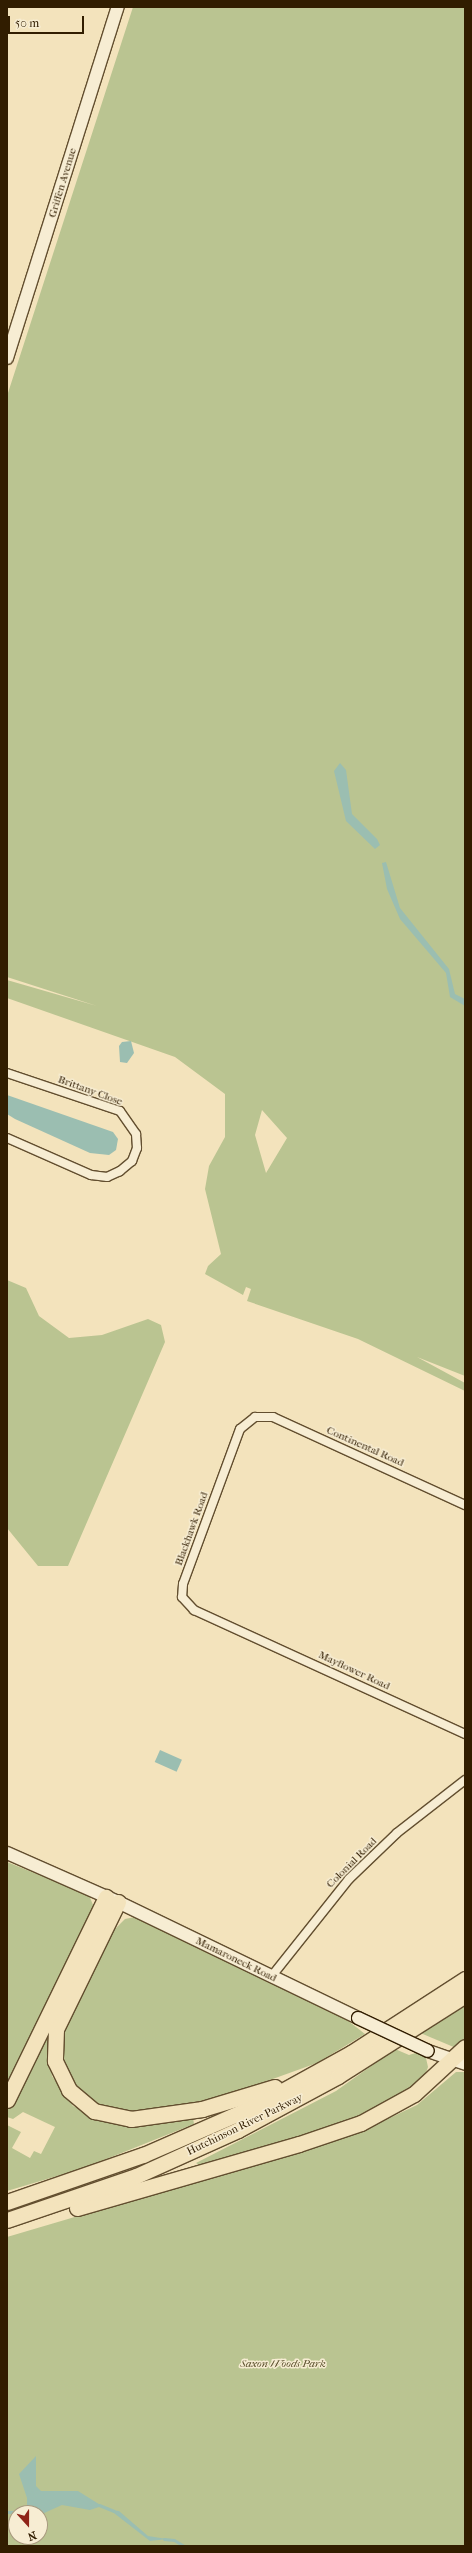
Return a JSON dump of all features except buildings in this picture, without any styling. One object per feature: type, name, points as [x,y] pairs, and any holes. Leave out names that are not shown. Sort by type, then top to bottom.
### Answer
[{"type":"highway","points":[[112,1899],[56,2029],[54,2046],[58,2069],[68,2090],[80,2102],[110,2117],[152,2117],[234,2101],[322,2070]]},
{"type":"highway","points":[[7,2100],[112,1899]]},
{"type":"highway","name":"Hutchinson River Parkway","points":[[7,2202],[81,2178],[177,2141],[255,2106],[322,2070],[465,1979]]},
{"type":"highway","name":"Hutchinson River Parkway","points":[[7,2221],[136,2176],[238,2130],[338,2076],[465,1995]]},
{"type":"highway","points":[[7,2221],[48,2216],[346,2129],[378,2116],[414,2094],[458,2062],[465,2047]]},
{"type":"street","name":"Griffen Avenue","points":[[7,358],[118,7]]},
{"type":"street","name":"Brittany Close","points":[[7,1073],[120,1111],[136,1134],[136,1148],[132,1161],[120,1171],[107,1177],[91,1175],[7,1138]]},
{"type":"street","name":"Continental Road","points":[[255,1417],[273,1417],[465,1505]]},
{"type":"street","name":"Blackhawk Road","points":[[234,1628],[194,1610],[185,1603],[182,1594],[240,1429],[255,1417]]},
{"type":"street","name":"Mayflower Road","points":[[234,1628],[465,1734]]},
{"type":"street","name":"Colonial Road","points":[[271,1977],[349,1879],[398,1834],[465,1780]]},
{"type":"street","name":"Mamaroneck Road","points":[[7,1853],[112,1899],[271,1977],[428,2051],[458,2062]]},
{"type":"green space","points":[[133,7],[465,7],[465,1376],[417,1357],[465,1383],[465,1391],[358,1339],[247,1301],[251,1289],[246,1287],[243,1295],[205,1274],[208,1266],[221,1254],[205,1189],[209,1166],[225,1137],[225,1094],[175,1057],[7,998],[7,980],[97,1006],[7,977],[7,396]],"holes":[[[262,1110],[287,1138],[266,1173],[255,1135]]]},
{"type":"green space","points":[[7,1280],[26,1288],[39,1316],[69,1338],[102,1335],[148,1319],[161,1325],[165,1342],[68,1566],[38,1566],[7,1528]]},
{"type":"green space","points":[[7,1862],[89,1895],[93,1905],[92,1917],[7,2089]]},
{"type":"green space","points":[[135,1917],[347,2020],[365,2034],[317,2063],[228,2095],[160,2110],[105,2111],[79,2096],[65,2072],[60,2033],[113,1931],[125,1919]]},
{"type":"green space","points":[[465,2003],[465,2039],[456,2048],[418,2032]]},
{"type":"green space","points":[[43,2035],[48,2036],[52,2076],[73,2106],[105,2121],[119,2124],[193,2118],[194,2124],[84,2168],[7,2191],[7,2125],[21,2132],[12,2148],[30,2158],[34,2151],[41,2154],[55,2127],[23,2112],[13,2119],[7,2117],[7,2110]]},
{"type":"green space","points":[[395,2049],[409,2055],[419,2052],[426,2058],[428,2067],[425,2076],[415,2085],[375,2110],[318,2135],[244,2155],[199,2165],[196,2163],[336,2091]]},
{"type":"green space","name":"Saxon Woods Park","points":[[456,2072],[465,2072],[465,2546],[7,2546],[7,2237],[356,2134],[417,2105]]},
{"type":"shaded area","points":[[340,763],[346,770],[352,814],[377,839],[380,845],[375,849],[346,821],[334,771]]},
{"type":"shaded area","points":[[386,862],[400,908],[449,969],[455,994],[465,999],[465,1006],[450,997],[446,973],[400,919],[387,889],[382,863]]},
{"type":"shaded area","points":[[131,1041],[134,1053],[127,1063],[120,1062],[119,1046],[122,1042]]},
{"type":"shaded area","points":[[7,1095],[113,1132],[118,1139],[116,1150],[109,1155],[90,1153],[15,1119],[7,1114]]},
{"type":"shaded area","points":[[160,1750],[182,1760],[177,1772],[155,1762]]},
{"type":"shaded area","points":[[36,2456],[36,2486],[41,2491],[78,2491],[102,2506],[90,2510],[62,2505],[48,2511],[48,2505],[27,2505],[27,2498],[19,2474]]},
{"type":"shaded area","points":[[110,2510],[119,2511],[148,2536],[167,2539],[150,2541]]},
{"type":"waterway","points":[[99,2505],[114,2511]]},
{"type":"waterway","points":[[164,2539],[174,2540],[184,2546]]}]
